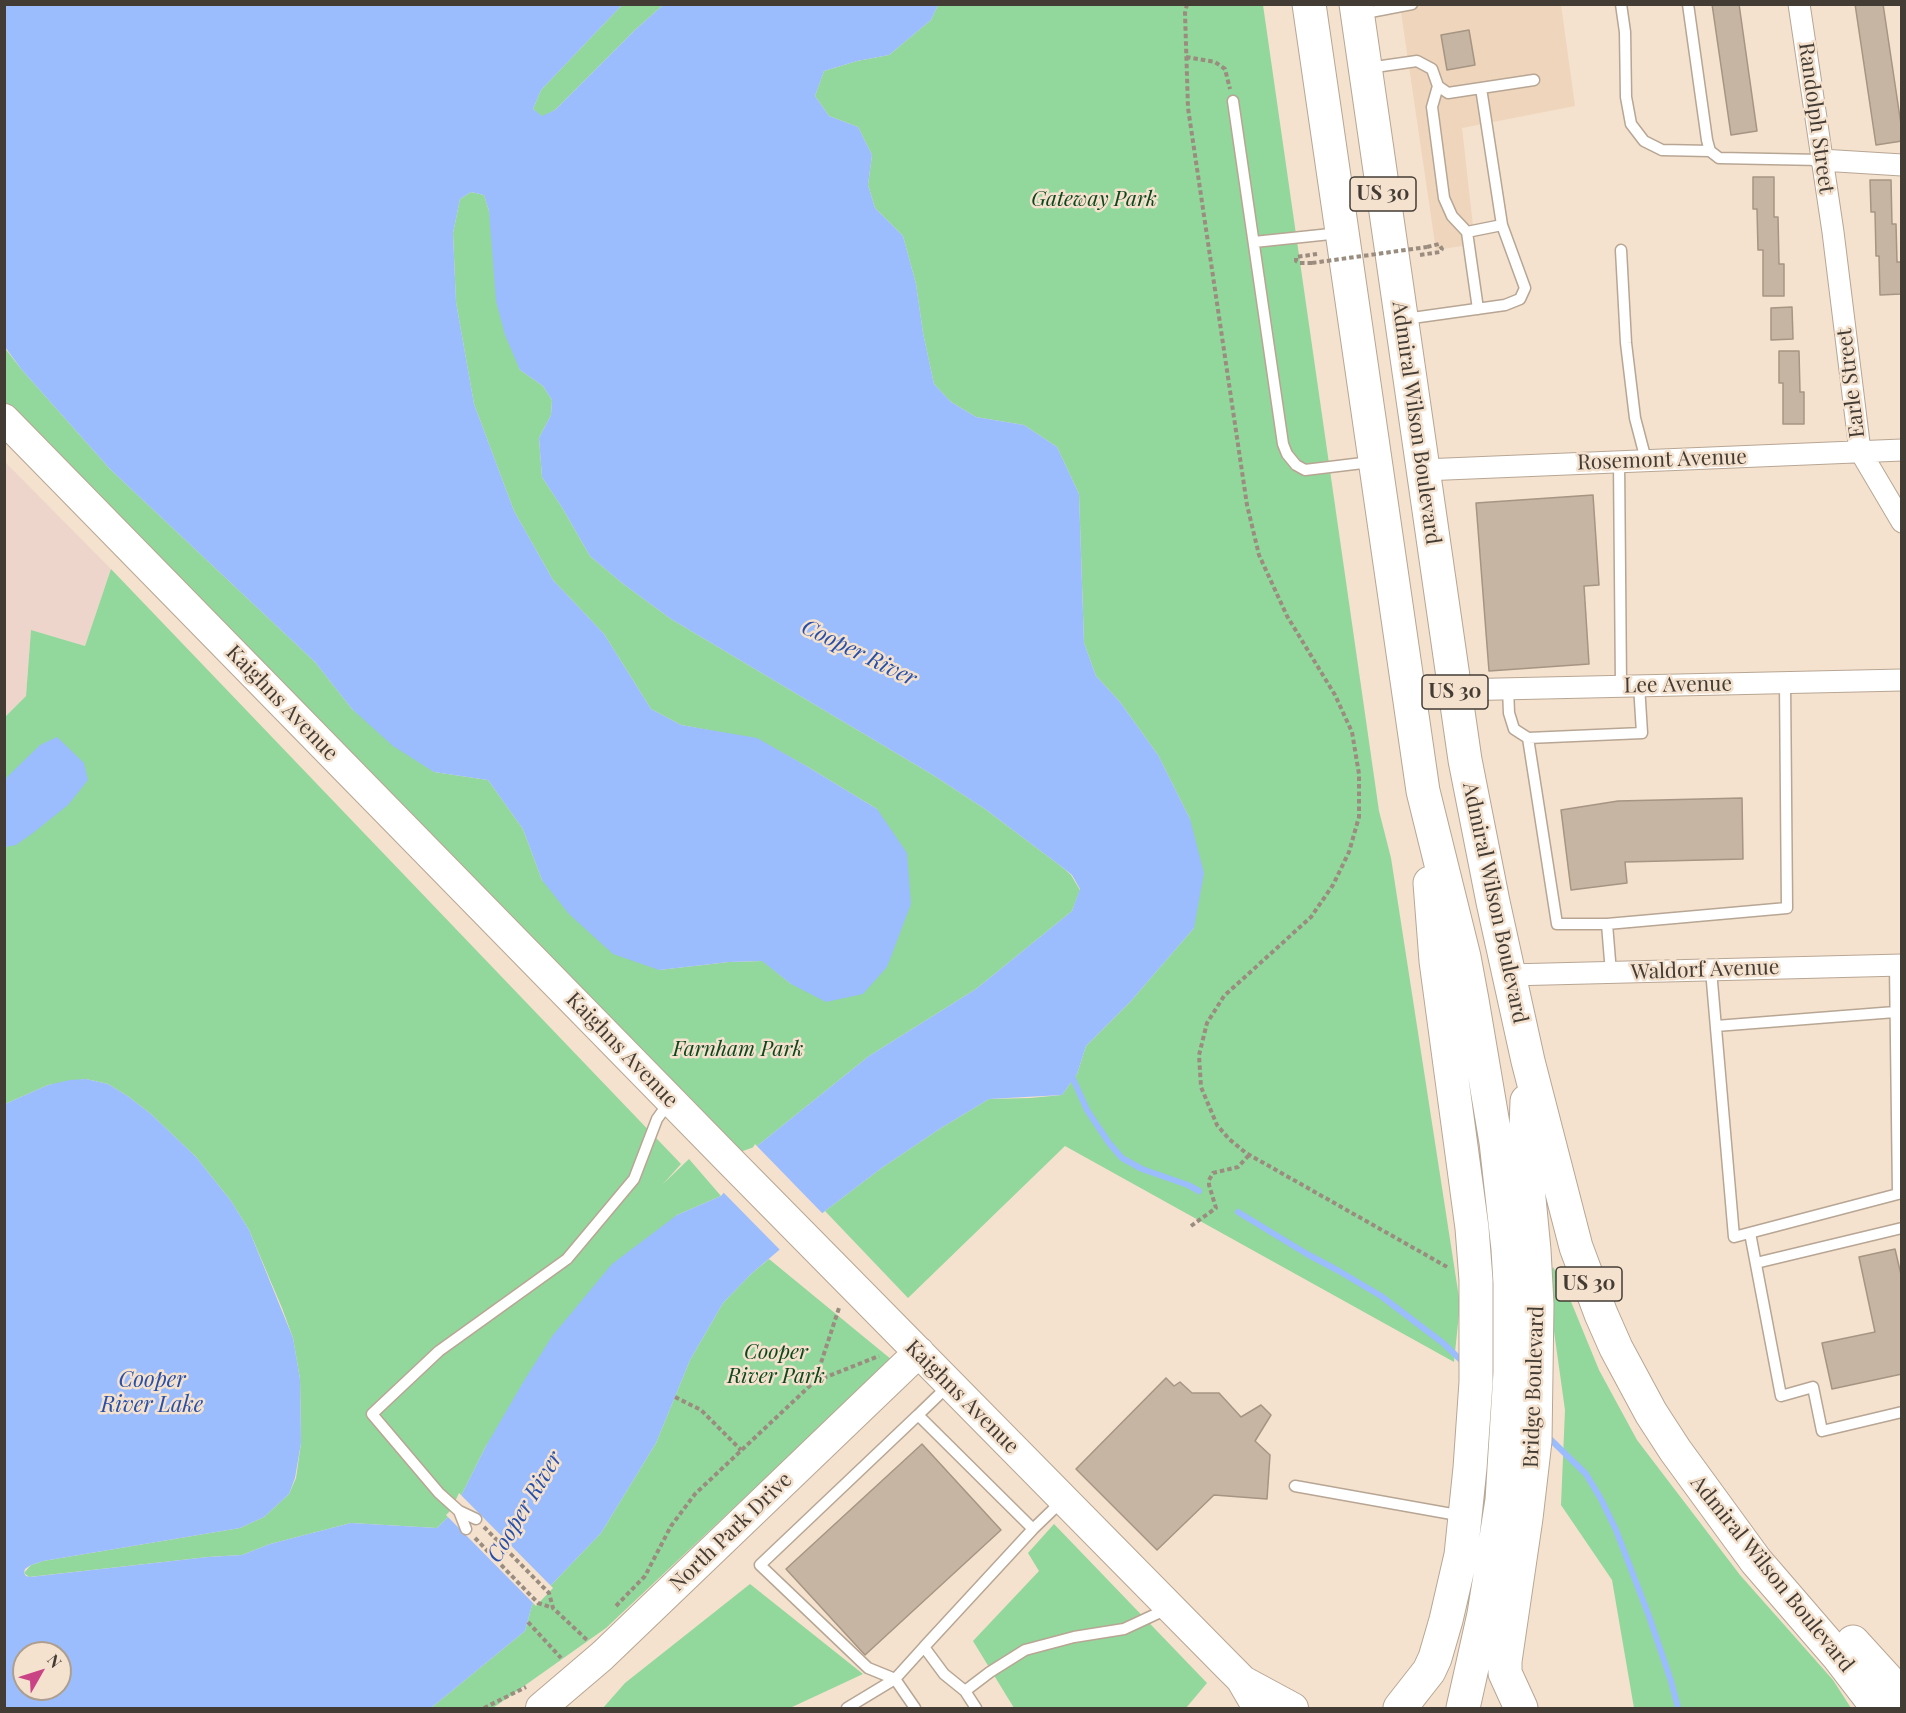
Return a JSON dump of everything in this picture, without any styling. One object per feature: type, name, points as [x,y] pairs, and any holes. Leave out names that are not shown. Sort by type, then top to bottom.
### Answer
[{"type":"highway","name":"Admiral Wilson Boulevard","points":[[1309,4],[1423,791],[1464,957],[1480,1043],[1494,1132],[1508,1249],[1510,1373],[1503,1500],[1491,1576],[1463,1708]]},
{"type":"highway","name":"Admiral Wilson Boulevard","points":[[1357,9],[1455,690],[1477,821],[1528,1061],[1576,1247],[1616,1348],[1651,1413],[1756,1561],[1838,1656],[1878,1708]]},
{"type":"highway","points":[[1400,1708],[1425,1677],[1436,1658],[1461,1555],[1475,1419],[1477,1344],[1476,1280],[1468,1191],[1436,961],[1423,791]]},
{"type":"highway","name":"Bridge Boulevard","points":[[1521,1708],[1505,1673],[1505,1661],[1526,1518],[1535,1441],[1537,1398],[1537,1304],[1525,1157],[1528,1061]]},
{"type":"highway","points":[[1701,1486],[1770,1548],[1902,1696]]},
{"type":"main road","name":"Kaighns Avenue","points":[[4,419],[1241,1679],[1258,1708]]},
{"type":"main road","name":"North Park Drive","points":[[536,1696],[589,1642],[919,1352]]},
{"type":"main road","name":"Kaighns Avenue","points":[[1241,1679],[1293,1708]]},
{"type":"street","name":"Randolph Street","points":[[1799,4],[1833,232]]},
{"type":"street","points":[[1821,160],[1902,165]]},
{"type":"street","name":"Earle Street","points":[[1833,232],[1860,452],[1902,522]]},
{"type":"street","name":"Rosemont Avenue","points":[[1423,470],[1902,450]]},
{"type":"street","name":"Lee Avenue","points":[[1455,690],[1902,680]]},
{"type":"street","name":"Waldorf Avenue","points":[[1509,975],[1898,965]]},
{"type":"lane","points":[[1621,4],[1625,32],[1626,98],[1631,124],[1644,141],[1662,150],[1710,151],[1719,158],[1821,160]]},
{"type":"lane","points":[[1688,4],[1710,151]]},
{"type":"lane","points":[[1357,9],[1406,5]]},
{"type":"lane","points":[[1365,68],[1417,61],[1432,69],[1438,86],[1448,93],[1534,80]]},
{"type":"lane","points":[[1438,86],[1431,107],[1444,198],[1452,216],[1467,232],[1478,309]]},
{"type":"lane","points":[[1401,319],[1505,305],[1520,299],[1525,288],[1502,225],[1481,88]]},
{"type":"lane","points":[[1233,101],[1283,444],[1287,454],[1296,465],[1305,470],[1375,461]]},
{"type":"lane","points":[[1467,232],[1502,225]]},
{"type":"lane","points":[[1254,242],[1342,233]]},
{"type":"lane","points":[[1621,250],[1628,365],[1635,418],[1646,460]]},
{"type":"lane","points":[[1508,688],[1509,713],[1514,729],[1528,738],[1642,733],[1630,686],[1619,461]]},
{"type":"lane","points":[[1528,738],[1557,924],[1607,924],[1787,908],[1785,682]]},
{"type":"lane","points":[[1607,924],[1611,973]]},
{"type":"lane","points":[[1711,970],[1734,1237],[1898,1194],[1895,1012],[1898,965]]},
{"type":"lane","points":[[1716,1026],[1895,1012]]},
{"type":"lane","points":[[466,1529],[459,1511],[439,1493],[372,1414],[439,1351],[567,1258],[634,1179],[657,1119],[671,1100]]},
{"type":"lane","points":[[1756,1263],[1902,1228]]},
{"type":"lane","points":[[1750,1233],[1781,1396],[1813,1387],[1822,1431],[1902,1412]]},
{"type":"lane","points":[[915,1708],[895,1678],[868,1668],[760,1565],[950,1384]]},
{"type":"lane","points":[[918,1414],[1033,1529]]},
{"type":"lane","points":[[1295,1486],[1465,1516]]},
{"type":"lane","points":[[847,1708],[895,1678],[1033,1529],[1064,1499]]},
{"type":"lane","points":[[459,1511],[476,1519]]},
{"type":"lane","points":[[965,1691],[1025,1650],[1074,1637],[1124,1629],[1170,1607]]},
{"type":"lane","points":[[924,1647],[944,1674],[965,1691],[976,1708]]},
{"type":"path","points":[[1188,4],[1185,13],[1188,108],[1247,505],[1259,555],[1282,606],[1335,695],[1352,732],[1359,774],[1359,817],[1349,852],[1333,885],[1311,917],[1224,996],[1207,1023],[1199,1055],[1200,1087],[1217,1125],[1228,1139],[1249,1155],[1438,1263],[1476,1280]]},
{"type":"path","points":[[1186,57],[1215,62],[1225,69],[1233,101]]},
{"type":"path","points":[[1317,254],[1296,257],[1296,261],[1312,263],[1439,244],[1442,249],[1440,252],[1420,255]]},
{"type":"path","points":[[1191,1226],[1216,1208],[1209,1185],[1213,1173],[1238,1167],[1249,1155]]},
{"type":"path","points":[[815,1381],[839,1308]]},
{"type":"path","points":[[615,1607],[645,1576],[671,1526],[695,1494],[741,1450],[815,1381],[885,1353]]},
{"type":"path","points":[[675,1397],[701,1410],[741,1450]]},
{"type":"path","points":[[476,1519],[549,1593],[553,1608]]},
{"type":"path","points":[[466,1529],[538,1603],[553,1608],[589,1642]]},
{"type":"path","points":[[528,1622],[561,1658]]},
{"type":"path","points":[[553,1665],[569,1651]]},
{"type":"path","points":[[484,1708],[536,1696]]},
{"type":"shaded area","points":[[1400,5],[1561,5],[1575,106],[1462,128],[1475,244],[1436,250]]},
{"type":"shaded area","points":[[5,462],[111,569],[85,646],[31,630],[26,696],[5,717]]},
{"type":"green space","points":[[622,5],[663,5],[555,110],[542,117],[533,109],[541,90]]},
{"type":"green space","name":"Gateway Park","points":[[938,5],[1263,5],[1379,811],[1391,858],[1460,1304],[1454,1362],[1065,1146],[908,1298],[825,1211],[883,1167],[989,1099],[1062,1095],[1077,1074],[1086,1046],[1130,1002],[1194,928],[1190,819],[1158,755],[1120,702],[1096,676],[1084,643],[1079,494],[1057,447],[1024,425],[976,417],[951,402],[934,384],[916,284],[903,236],[875,208],[868,185],[872,155],[858,127],[829,116],[815,96],[824,71],[857,61],[889,55],[931,20]]},
{"type":"green space","name":"Farnham Park","points":[[471,192],[484,195],[489,211],[520,370],[543,386],[552,400],[551,415],[539,438],[542,477],[590,556],[671,619],[933,775],[985,809],[1062,867],[1071,875],[1080,890],[1072,911],[976,989],[869,1056],[757,1146],[726,1157],[5,419],[4,347],[110,469],[315,662],[352,709],[434,772],[488,780],[523,829],[542,880],[659,970],[729,962],[763,961],[791,984],[877,809],[757,739],[681,725],[651,709],[604,634],[553,580],[514,511],[474,404],[456,302],[453,233],[460,199]]},
{"type":"green space","points":[[111,569],[681,1164],[663,1184],[689,1159],[721,1196],[677,1215],[486,1446],[453,1512],[437,1528],[351,1523],[270,1544],[242,1555],[29,1577],[24,1573],[31,1565],[43,1561],[240,1528],[264,1517],[289,1494],[296,1478],[301,1443],[300,1379],[293,1338],[282,1308],[249,1230],[231,1201],[196,1157],[151,1114],[108,1084],[86,1079],[48,1085],[5,1104],[5,717],[26,696],[31,630],[85,646]]},
{"type":"green space","name":"Cooper River Park","points":[[769,1259],[892,1360],[606,1628],[493,1708],[431,1708],[525,1631],[532,1605],[601,1533],[656,1443],[690,1360],[723,1303]]},
{"type":"green space","points":[[1553,1267],[1565,1287],[1599,1370],[1637,1440],[1740,1575],[1833,1680],[1851,1708],[1634,1708],[1612,1580],[1561,1505],[1565,1410],[1547,1281]]},
{"type":"green space","points":[[1054,1524],[1207,1683],[1186,1708],[1014,1708],[973,1641],[1039,1571],[1028,1553]]},
{"type":"green space","points":[[750,1584],[863,1674],[790,1708],[603,1708],[625,1683]]},
{"type":"water","points":[[5,5],[622,5],[541,90],[533,109],[542,116],[555,110],[663,5],[938,5],[931,20],[889,55],[857,61],[824,71],[815,96],[829,116],[858,127],[872,155],[868,185],[875,208],[903,236],[916,284],[934,384],[951,402],[976,417],[1024,425],[1057,447],[1079,494],[1084,643],[1096,676],[1120,702],[1158,755],[1190,819],[1204,873],[1194,928],[1130,1002],[1086,1046],[1077,1074],[1062,1095],[989,1099],[883,1167],[825,1211],[751,1274],[723,1303],[690,1360],[656,1443],[601,1533],[532,1605],[525,1631],[431,1708],[5,1708],[5,1104],[48,1085],[86,1079],[108,1084],[151,1114],[196,1157],[231,1201],[249,1230],[293,1338],[300,1379],[301,1443],[295,1478],[289,1494],[264,1517],[240,1528],[43,1561],[25,1569],[26,1576],[242,1555],[270,1544],[351,1523],[437,1528],[453,1512],[486,1446],[553,1335],[612,1264],[677,1215],[721,1196],[746,1166],[757,1146],[869,1056],[976,989],[1072,911],[1080,889],[1072,875],[985,809],[933,775],[671,619],[590,556],[542,477],[539,438],[551,415],[552,400],[543,386],[520,370],[505,335],[496,301],[489,211],[484,195],[471,192],[460,199],[453,233],[456,302],[474,404],[514,511],[553,580],[604,634],[651,709],[681,725],[757,738],[877,809],[907,853],[911,904],[887,967],[863,994],[826,1002],[791,984],[762,961],[729,962],[659,970],[613,954],[569,914],[542,880],[523,829],[488,780],[434,772],[393,746],[352,709],[315,662],[110,469],[22,370],[5,347]]},
{"type":"water","points":[[57,737],[84,763],[88,780],[68,805],[16,845],[5,847],[5,779],[40,745]]},
{"type":"pier","points":[[755,1144],[824,1215],[782,1252],[722,1191]]},
{"type":"pier","points":[[459,1493],[553,1588],[536,1606],[446,1515]]},
{"type":"building","points":[[1712,4],[1739,4],[1757,131],[1731,135]]},
{"type":"building","points":[[1855,4],[1883,4],[1902,141],[1876,145]]},
{"type":"building","points":[[1469,30],[1475,65],[1447,70],[1441,35]]},
{"type":"building","points":[[1753,177],[1774,177],[1774,217],[1778,217],[1779,264],[1784,264],[1784,296],[1763,296],[1763,250],[1758,250],[1757,209],[1753,209]]},
{"type":"building","points":[[1870,180],[1891,180],[1892,224],[1896,224],[1897,262],[1901,262],[1901,294],[1880,295],[1879,256],[1876,256],[1875,212],[1871,212]]},
{"type":"building","points":[[1792,307],[1793,339],[1771,340],[1771,308]]},
{"type":"building","points":[[1779,351],[1799,351],[1800,392],[1804,392],[1804,424],[1783,424],[1783,383],[1779,383]]},
{"type":"building","points":[[1593,495],[1599,585],[1584,586],[1589,664],[1489,671],[1476,503]]},
{"type":"building","points":[[1742,798],[1743,859],[1625,862],[1627,883],[1571,890],[1561,810],[1618,801]]},
{"type":"building","points":[[1895,1249],[1902,1279],[1902,1374],[1832,1389],[1822,1343],[1875,1332],[1859,1257]]},
{"type":"building","points":[[1166,1378],[1174,1386],[1180,1382],[1192,1393],[1219,1393],[1241,1417],[1261,1405],[1271,1415],[1255,1441],[1270,1455],[1267,1499],[1214,1495],[1157,1550],[1076,1469]]},
{"type":"building","points":[[922,1444],[1001,1530],[865,1655],[786,1569]]},
{"type":"waterway","points":[[1070,1072],[1087,1110],[1122,1158],[1142,1169],[1199,1191]]},
{"type":"waterway","points":[[1238,1212],[1381,1296],[1443,1343],[1464,1363]]},
{"type":"waterway","points":[[1546,1435],[1586,1474],[1616,1530],[1649,1616],[1678,1708]]},
{"type":"water label","name":"Cooper River","points":[[859,653]]},
{"type":"water label","name":"Cooper River Lake","points":[[152,1392]]},
{"type":"water label","name":"Cooper River","points":[[525,1507]]}]
